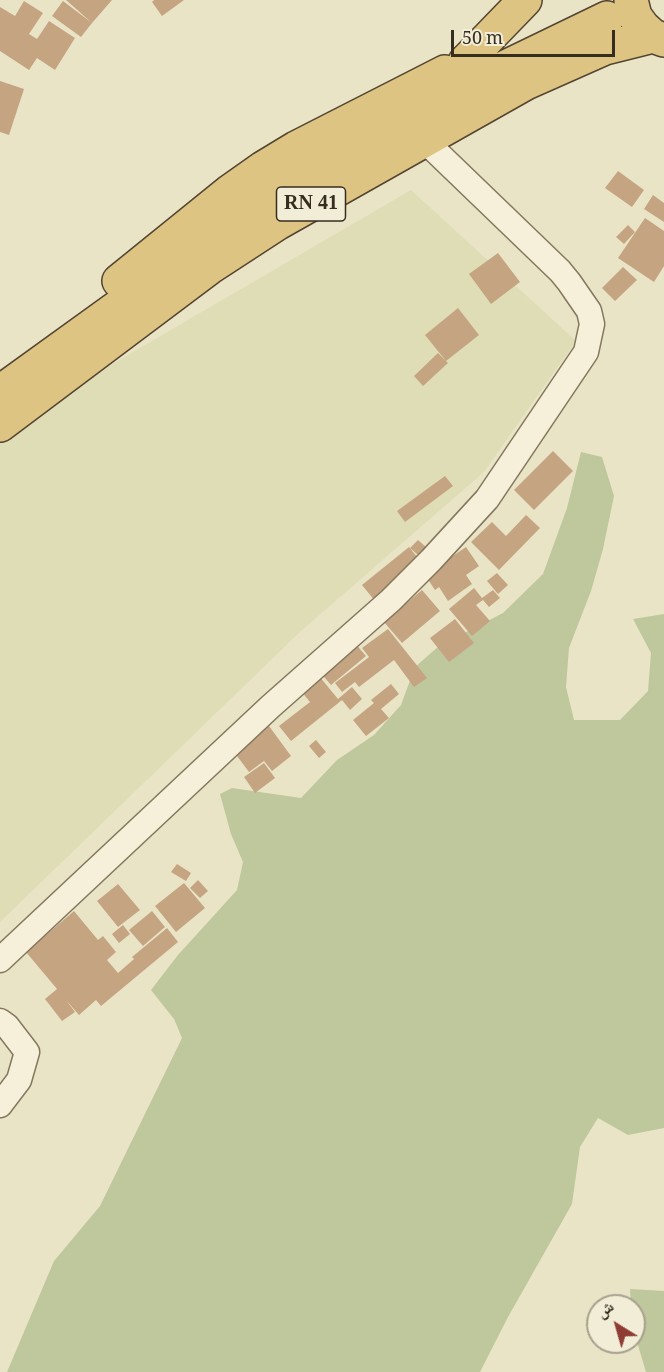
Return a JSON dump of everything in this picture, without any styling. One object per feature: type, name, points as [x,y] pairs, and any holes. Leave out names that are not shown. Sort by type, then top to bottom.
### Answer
[{"type":"highway","name":"RN 41","points":[[465,62],[525,0]]},
{"type":"highway","name":"RN 41","points":[[9,385],[95,302],[161,245],[229,192],[296,148],[465,62],[610,6]]},
{"type":"highway","points":[[9,385],[266,200],[610,6],[635,16],[643,27],[658,38]]},
{"type":"highway","name":"RN 41","points":[[0,425],[208,268],[278,223],[526,83],[586,55],[621,42],[658,38]]},
{"type":"street","points":[[0,960],[271,706],[391,600],[431,560],[487,499],[586,352],[592,324],[591,318],[589,311],[569,282],[424,140]]},
{"type":"street","points":[[0,1021],[7,1026],[27,1052],[20,1080],[0,1105]]},
{"type":"shaded area","points":[[411,190],[576,341],[484,472],[301,631],[0,922],[0,441],[85,380]]},
{"type":"green space","points":[[581,452],[602,457],[614,496],[591,591],[569,648],[566,687],[574,720],[620,720],[648,691],[651,653],[633,619],[664,614],[664,1128],[628,1135],[598,1118],[580,1147],[572,1204],[508,1317],[480,1372],[7,1372],[54,1261],[100,1206],[182,1038],[174,1019],[151,990],[178,955],[237,890],[243,862],[231,834],[220,794],[232,788],[301,798],[337,760],[374,735],[401,705],[415,667],[439,646],[503,613],[543,574],[567,508]]},
{"type":"green space","points":[[630,1289],[664,1291],[664,1372],[646,1372],[641,1354],[646,1354],[646,1294],[630,1294]]},
{"type":"building","points":[[66,0],[112,0],[92,23]]},
{"type":"building","points":[[154,0],[184,0],[162,16],[152,2]]},
{"type":"building","points":[[24,1],[43,13],[29,34],[37,39],[49,21],[75,38],[55,70],[37,58],[29,70],[0,51],[0,7],[15,16]]},
{"type":"building","points":[[63,1],[92,23],[81,37],[52,16]]},
{"type":"building","points":[[0,81],[24,89],[9,135],[0,132]]},
{"type":"building","points":[[618,171],[644,190],[632,207],[605,188]]},
{"type":"building","points":[[653,195],[664,203],[664,222],[644,209]]},
{"type":"building","points":[[645,218],[664,231],[664,266],[654,282],[618,258]]},
{"type":"building","points":[[628,225],[635,232],[624,244],[616,237]]},
{"type":"building","points":[[498,253],[520,282],[491,304],[469,274]]},
{"type":"building","points":[[623,267],[637,280],[615,301],[602,288]]},
{"type":"building","points":[[458,308],[479,335],[446,361],[425,335]]},
{"type":"building","points":[[438,353],[448,363],[423,386],[414,376]]},
{"type":"building","points":[[553,451],[573,471],[534,510],[514,490]]},
{"type":"building","points":[[445,476],[453,486],[405,522],[397,511]]},
{"type":"building","points":[[526,515],[540,528],[499,570],[471,542],[492,522],[506,536]]},
{"type":"building","points":[[418,540],[426,547],[418,555],[410,548]]},
{"type":"building","points":[[409,547],[422,563],[375,601],[362,585]]},
{"type":"building","points":[[466,547],[479,566],[466,575],[472,584],[448,601],[439,587],[435,590],[425,575]]},
{"type":"building","points":[[497,573],[508,585],[498,594],[487,581]]},
{"type":"building","points":[[474,588],[482,598],[493,590],[500,598],[489,607],[483,600],[476,605],[490,621],[472,636],[449,609]]},
{"type":"building","points":[[422,590],[440,611],[402,643],[384,622]]},
{"type":"building","points":[[455,619],[474,643],[449,662],[430,638]]},
{"type":"building","points":[[388,629],[427,678],[414,687],[394,660],[359,687],[355,682],[342,692],[335,683],[369,657],[362,648]]},
{"type":"building","points":[[354,642],[366,656],[331,685],[319,671]]},
{"type":"building","points":[[319,676],[338,699],[352,687],[362,699],[350,710],[342,700],[291,741],[279,726],[310,702],[301,691]]},
{"type":"building","points":[[391,684],[399,694],[381,709],[389,718],[366,736],[353,720],[374,703],[371,700]]},
{"type":"building","points":[[269,726],[291,756],[272,771],[264,761],[249,772],[234,752]]},
{"type":"building","points":[[316,740],[326,752],[319,758],[309,746]]},
{"type":"building","points":[[264,763],[275,778],[255,793],[244,777]]},
{"type":"building","points":[[177,864],[191,873],[186,881],[171,872]]},
{"type":"building","points":[[198,880],[208,891],[200,898],[190,888]]},
{"type":"building","points":[[184,883],[205,908],[176,932],[155,906]]},
{"type":"building","points":[[118,884],[140,910],[118,927],[97,901]]},
{"type":"building","points":[[74,911],[98,940],[103,936],[116,952],[107,960],[118,973],[134,959],[132,957],[167,928],[178,942],[101,1006],[96,1000],[79,1015],[66,1000],[75,1012],[62,1021],[45,999],[57,989],[26,952]]},
{"type":"building","points":[[152,911],[165,927],[143,946],[129,930]]},
{"type":"building","points":[[123,925],[130,934],[119,943],[112,934]]}]
